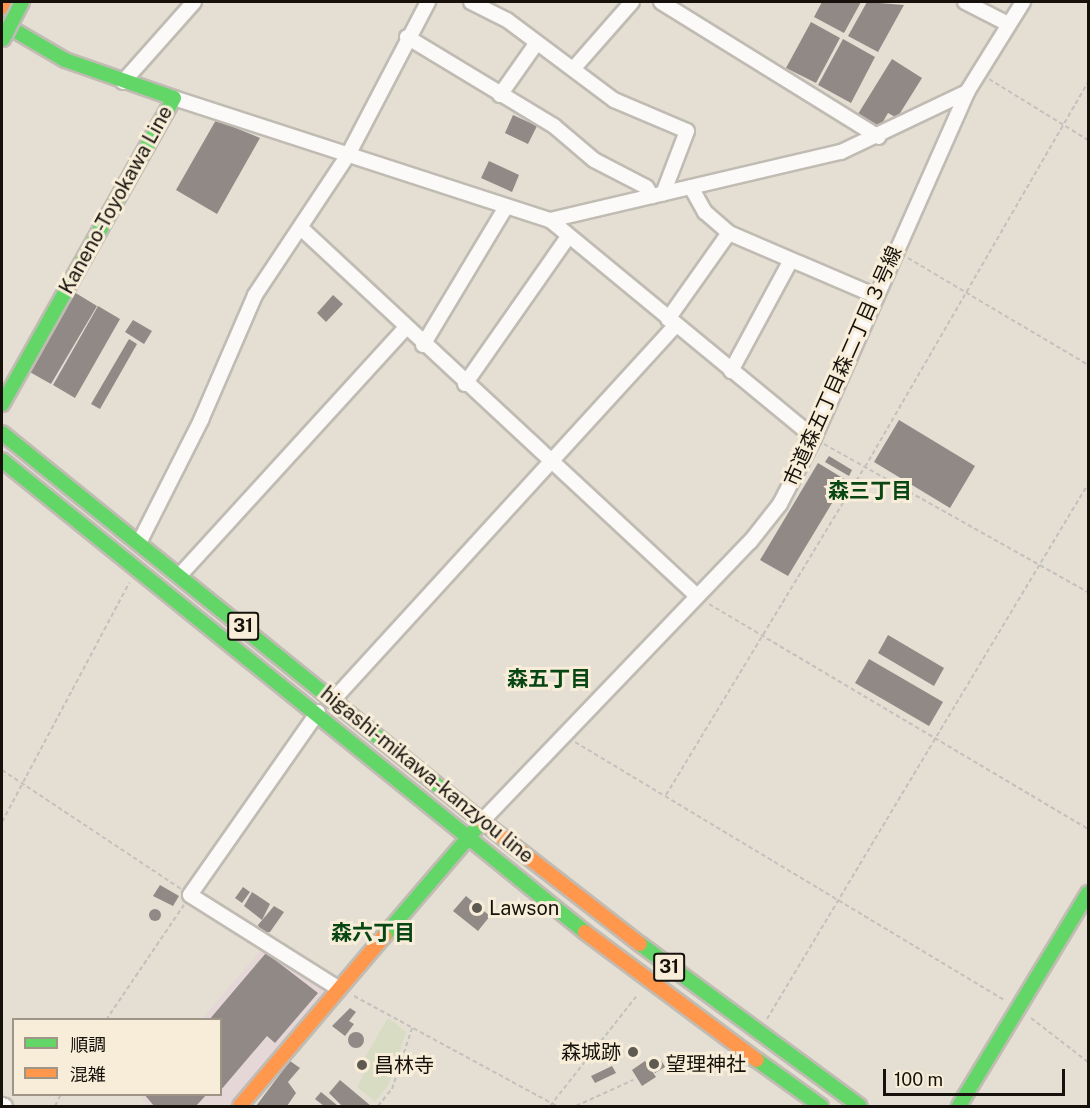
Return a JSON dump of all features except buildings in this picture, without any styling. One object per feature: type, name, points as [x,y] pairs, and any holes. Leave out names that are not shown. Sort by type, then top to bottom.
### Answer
[{"type":"main road","points":[[2,7],[4,2]]},
{"type":"main road","points":[[2,40],[22,2]]},
{"type":"main road","name":"Kaneno-Toyokawa Line","points":[[2,23],[65,60],[174,98],[2,404]]},
{"type":"main road","name":"higashi-mikawa-kanzyou line","points":[[2,433],[180,574],[482,821],[860,1107]]},
{"type":"main road","name":"higashi-mikawa-kanzyou line","points":[[2,460],[136,570],[318,712],[648,983],[821,1107]]},
{"type":"main road","points":[[240,1107],[482,821]]},
{"type":"main road","points":[[959,1107],[1089,893]]},
{"type":"street","points":[[123,82],[194,2]]},
{"type":"street","points":[[139,543],[201,420],[255,295],[302,229],[348,155],[407,37],[428,2]]},
{"type":"street","points":[[471,2],[507,20],[536,44],[574,68],[614,100],[687,131],[658,195]]},
{"type":"street","points":[[574,68],[632,2]]},
{"type":"street","points":[[661,2],[879,137]]},
{"type":"street","points":[[965,2],[1008,24]]},
{"type":"street","name":"市道森五丁目森二丁目３号線","points":[[482,821],[769,519],[814,438],[967,92],[1023,2]]},
{"type":"street","points":[[407,37],[554,126],[594,160],[658,195]]},
{"type":"street","points":[[500,95],[536,44]]},
{"type":"street","points":[[550,220],[841,152],[879,137],[967,92]]},
{"type":"street","points":[[174,98],[550,220],[814,438]]},
{"type":"street","points":[[691,187],[705,212],[729,233],[876,296]]},
{"type":"street","points":[[423,345],[506,207]]},
{"type":"street","points":[[302,229],[405,329],[697,596]]},
{"type":"street","points":[[334,699],[551,463],[672,322],[729,233]]},
{"type":"street","points":[[465,384],[568,237]]},
{"type":"street","points":[[731,371],[791,260]]},
{"type":"street","points":[[180,574],[405,329]]},
{"type":"street","points":[[318,712],[190,895],[339,989]]},
{"type":"path","points":[[979,72],[1089,141]]},
{"type":"path","points":[[666,795],[760,636],[865,467],[1089,83]]},
{"type":"path","points":[[896,250],[1089,365]]},
{"type":"path","points":[[814,438],[1089,592]]},
{"type":"path","points":[[759,1032],[932,737],[1041,566],[1089,484]]},
{"type":"path","points":[[2,822],[20,784],[136,570]]},
{"type":"path","points":[[697,596],[760,636],[1089,829]]},
{"type":"path","points":[[563,735],[839,897],[1020,1010],[1089,1062]]},
{"type":"path","points":[[2,770],[190,895],[107,1018]]},
{"type":"path","points":[[550,1107],[648,983]]},
{"type":"path","points":[[339,989],[554,1103],[557,1107]]},
{"type":"path","points":[[378,1107],[392,1089],[412,1028]]},
{"type":"path","points":[[576,1107],[633,1080]]},
{"type":"shaded area","points":[[264,947],[328,990],[229,1106],[149,1106],[141,1096],[222,1096],[222,1018],[203,1018]]},
{"type":"green space","points":[[388,1018],[406,1032],[388,1086],[375,1101],[357,1087],[371,1061],[365,1057]]},
{"type":"traffic: fast","points":[[3,39],[22,2]]},
{"type":"traffic: fast","points":[[2,23],[65,60],[174,98],[2,404]]},
{"type":"traffic: fast","points":[[2,433],[478,818]]},
{"type":"traffic: fast","points":[[2,460],[585,932]]},
{"type":"traffic: fast","points":[[384,936],[479,825]]},
{"type":"traffic: fast","points":[[959,1106],[1088,893]]},
{"type":"traffic: fast","points":[[640,944],[860,1106]]},
{"type":"traffic: fast","points":[[757,1060],[821,1106]]},
{"type":"traffic: slow","points":[[2,7],[4,2]]},
{"type":"traffic: slow","points":[[478,818],[640,944]]},
{"type":"traffic: slow","points":[[585,932],[757,1060]]},
{"type":"traffic: slow","points":[[240,1106],[384,936]]},
{"type":"place","name":"Lawson","points":[[477,908]]},
{"type":"place","name":"森城跡","points":[[633,1052]]},
{"type":"place","name":"望理神社","points":[[654,1064]]},
{"type":"place","name":"昌林寺","points":[[362,1065]]},
{"type":"district","name":"森三丁目","points":[[870,491]]},
{"type":"district","name":"森五丁目","points":[[549,679]]},
{"type":"district","name":"森六丁目","points":[[373,933]]}]
